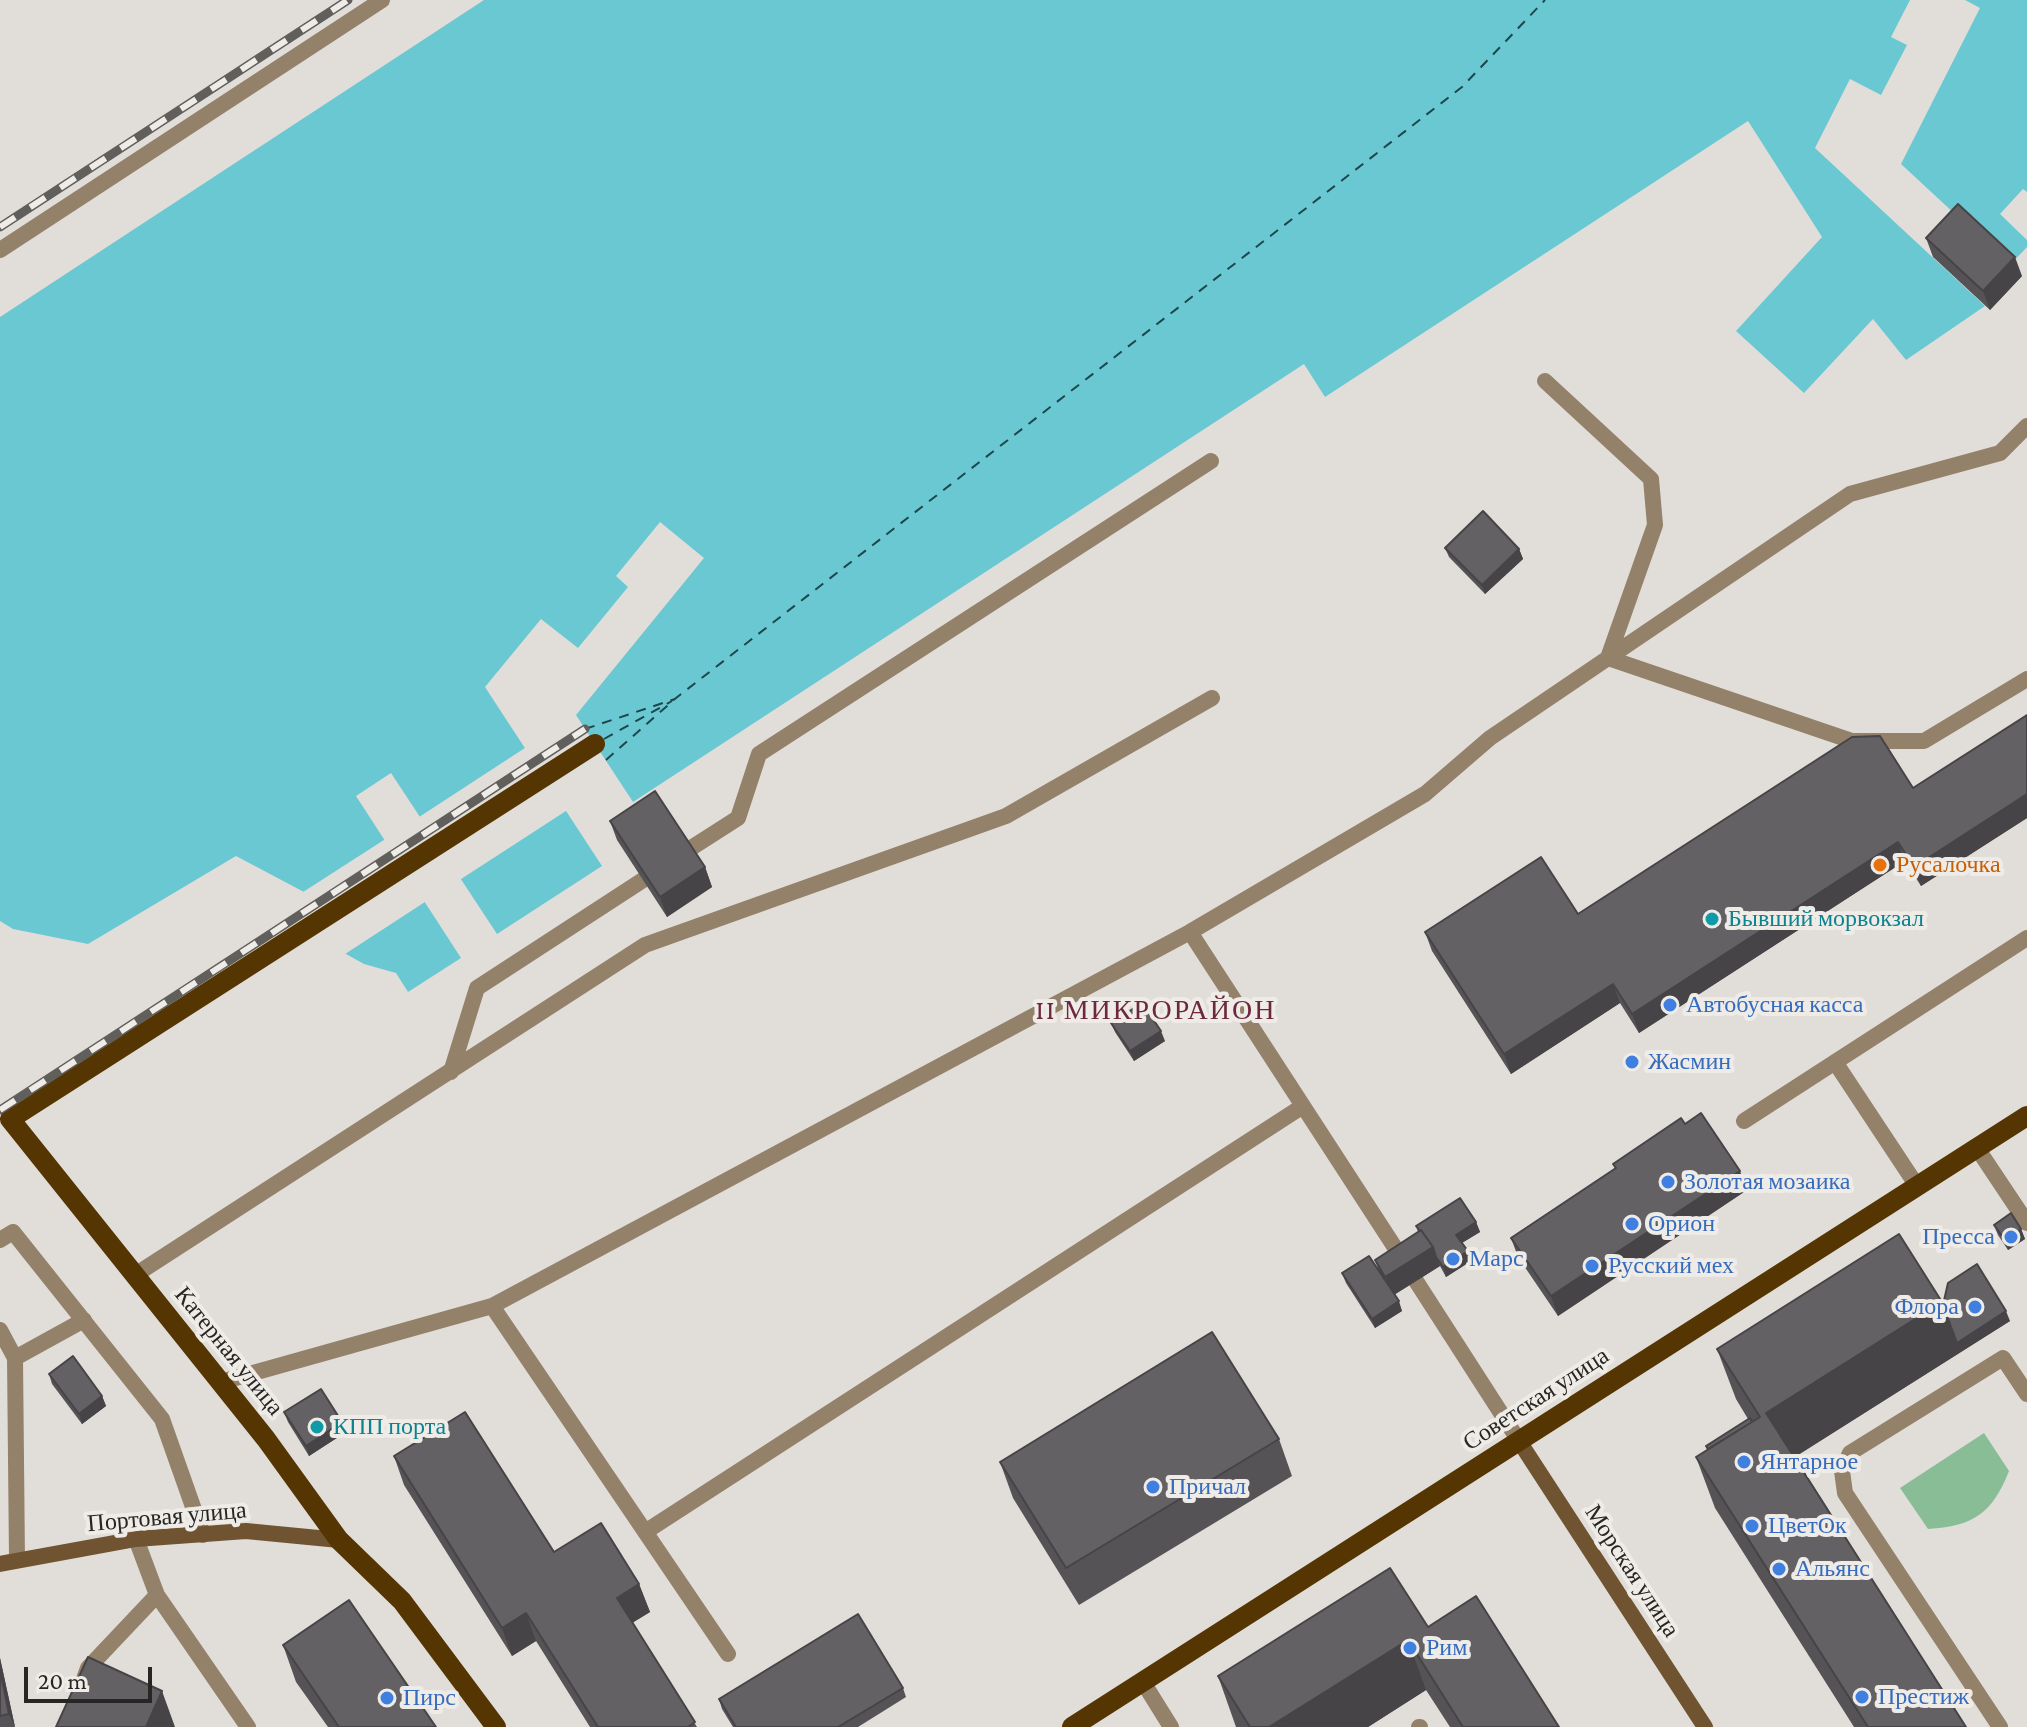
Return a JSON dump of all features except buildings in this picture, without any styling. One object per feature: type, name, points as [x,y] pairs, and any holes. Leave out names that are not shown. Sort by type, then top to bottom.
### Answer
[{"type":"main road","name":"Катерная улица","points":[[496,1727],[402,1601],[339,1540],[221,1382],[10,1119],[595,744]]},
{"type":"main road","name":"Советская улица","points":[[1072,1727],[2027,1116]]},
{"type":"street","name":"Морская улица","points":[[1519,1441],[1705,1727]]},
{"type":"street","name":"Портовая улица","points":[[0,1564],[136,1539],[246,1531],[339,1540]]},
{"type":"lane","points":[[0,250],[382,0]]},
{"type":"lane","points":[[1545,381],[1651,479],[1655,525],[1608,658]]},
{"type":"lane","points":[[221,1382],[492,1306],[1190,932],[1425,794],[1490,738],[1850,494],[2000,453],[2027,426]]},
{"type":"lane","points":[[688,850],[738,818],[759,754],[1211,461]]},
{"type":"lane","points":[[1608,658],[1852,741],[1924,741],[2027,679]]},
{"type":"lane","points":[[135,1275],[645,945],[1006,816],[1212,698]]},
{"type":"lane","points":[[451,1072],[477,988],[643,880]]},
{"type":"lane","points":[[1190,932],[1406,1264]]},
{"type":"lane","points":[[1744,1121],[2027,938]]},
{"type":"lane","points":[[1835,1062],[1917,1186]]},
{"type":"lane","points":[[645,1532],[1303,1106]]},
{"type":"lane","points":[[1977,1148],[2027,1223]]},
{"type":"lane","points":[[0,1240],[13,1232],[162,1419],[203,1535]]},
{"type":"lane","points":[[1416,1281],[1519,1441]]},
{"type":"lane","points":[[492,1306],[728,1654]]},
{"type":"lane","points":[[15,1358],[84,1320]]},
{"type":"lane","points":[[0,1330],[15,1358],[17,1560]]},
{"type":"lane","points":[[2000,1727],[1845,1493],[1842,1471],[1850,1453],[2003,1358],[2027,1394]]},
{"type":"lane","points":[[136,1539],[157,1595],[248,1727]]},
{"type":"lane","points":[[77,1692],[88,1668],[157,1595]]},
{"type":"lane","points":[[1143,1682],[1171,1727]]},
{"type":"green space","points":[[1984,1433],[2009,1471],[1996,1498],[1969,1521],[1928,1529],[1900,1488]]},
{"type":"water","points":[[484,0],[1910,0],[1891,37],[1907,45],[1881,95],[1850,79],[1815,148],[1985,306],[1906,360],[1873,319],[1804,393],[1736,331],[1822,237],[1748,121],[1325,397],[1304,364],[633,802],[576,715],[704,558],[660,522],[616,576],[628,587],[578,648],[541,619],[485,687],[602,866],[497,934],[391,773],[356,796],[461,958],[408,992],[396,973],[364,964],[346,954],[304,892],[236,856],[88,944],[13,929],[0,921],[0,317]]},
{"type":"water","points":[[1965,0],[2027,0],[2027,192],[2023,189],[2000,214],[2027,240],[2027,247],[2010,265],[1901,164],[1980,8]]},
{"type":"pier","points":[[528,746],[569,809],[458,881],[416,819]]},
{"type":"pier","points":[[387,838],[428,900],[342,956],[300,894]]},
{"type":"ferry route","points":[[606,760],[676,698],[1462,87],[1545,0]]},
{"type":"ferry route","points":[[585,729],[675,699]]},
{"type":"ferry route","points":[[604,739],[672,701]]},
{"type":"railway","points":[[0,227],[348,0]]},
{"type":"railway","points":[[0,1110],[585,729]]},
{"type":"place","name":"Русалочка","points":[[1880,865]]},
{"type":"place","name":"Бывший морвокзал","points":[[1712,919]]},
{"type":"place","name":"Автобусная касса","points":[[1670,1005]]},
{"type":"place","name":"Жасмин","points":[[1632,1062]]},
{"type":"place","name":"Золотая мозаика","points":[[1668,1182]]},
{"type":"place","name":"Орион","points":[[1632,1224]]},
{"type":"place","name":"Пресса","points":[[2011,1237]]},
{"type":"place","name":"Марс","points":[[1453,1259]]},
{"type":"place","name":"Русский мех","points":[[1592,1266]]},
{"type":"place","name":"Флора","points":[[1975,1307]]},
{"type":"place","name":"КПП порта","points":[[317,1427]]},
{"type":"place","name":"Янтарное","points":[[1744,1462]]},
{"type":"place","name":"Причал","points":[[1153,1487]]},
{"type":"place","name":"ЦветОк","points":[[1752,1526]]},
{"type":"place","name":"Альянс","points":[[1779,1569]]},
{"type":"place","name":"Рим","points":[[1410,1648]]},
{"type":"place","name":"Престиж","points":[[1862,1697]]},
{"type":"place","name":"Пирс","points":[[387,1698]]},
{"type":"district","name":"II МИКРОРАЙОН","points":[[1156,1010]]}]
